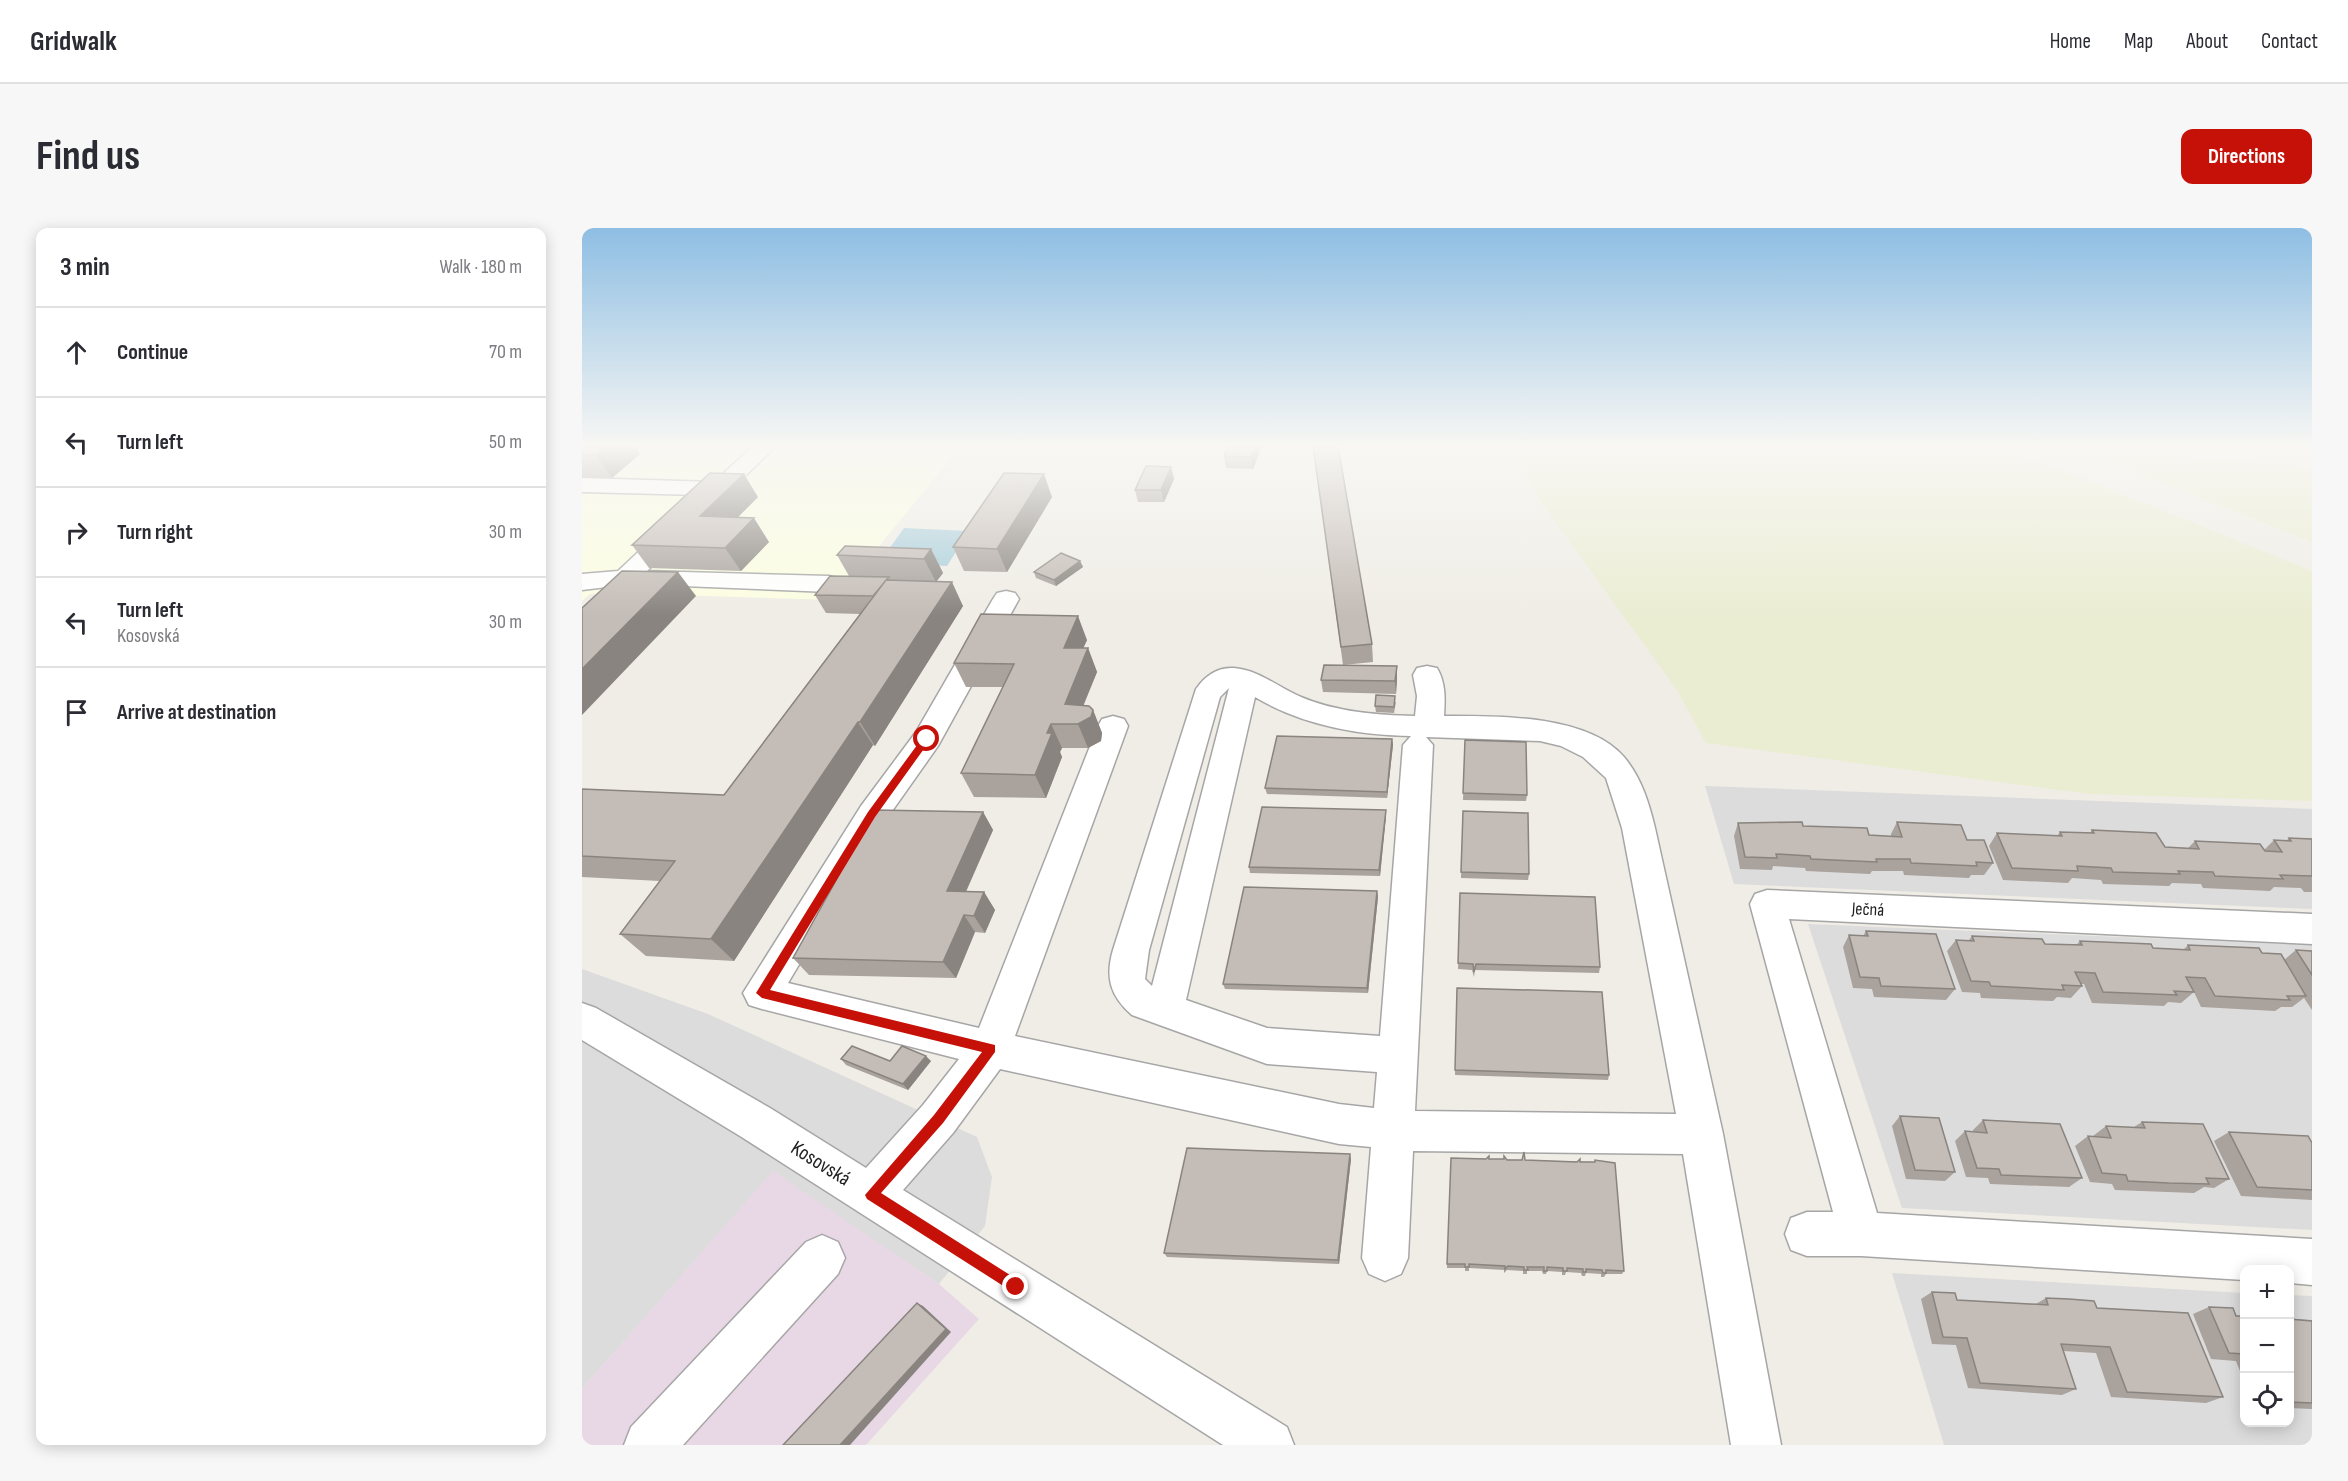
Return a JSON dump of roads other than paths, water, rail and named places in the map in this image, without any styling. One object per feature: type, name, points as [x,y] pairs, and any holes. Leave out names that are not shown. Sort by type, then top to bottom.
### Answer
[{"type":"street","points":[[625,578],[704,503]]},
{"type":"street","points":[[582,582],[625,578],[829,584]]},
{"type":"street","points":[[1006,599],[927,739],[872,815],[762,993],[991,1049],[1339,1124],[1392,1129],[1702,1134]]},
{"type":"street","points":[[1385,1258],[1397,1055],[1424,736],[1431,696],[1427,675]]},
{"type":"street","points":[[1397,1055],[1267,1046],[1145,1003],[1131,992],[1124,976],[1206,696],[1210,687],[1220,679],[1233,677],[1245,680],[1289,704],[1326,715],[1424,736],[1538,730],[1591,747],[1607,758],[1619,771],[1632,803],[1651,885],[1702,1134],[1756,1445]]},
{"type":"street","points":[[1165,1010],[1245,680]]},
{"type":"street","points":[[871,1195],[938,1119],[991,1049],[1113,726]]},
{"type":"street","name":"Ječná","points":[[1861,1234],[1767,904],[2312,929]]},
{"type":"street","name":"Kosovská","points":[[582,1020],[755,1122],[1269,1445]]},
{"type":"street","points":[[1807,1234],[1861,1234],[2312,1262]]},
{"type":"street","points":[[650,1445],[822,1258]]},
{"type":"water","points":[[904,528],[969,531],[947,566],[879,563]]}]
